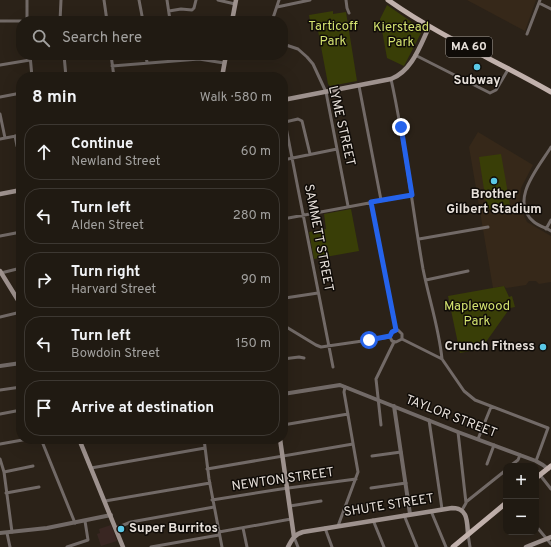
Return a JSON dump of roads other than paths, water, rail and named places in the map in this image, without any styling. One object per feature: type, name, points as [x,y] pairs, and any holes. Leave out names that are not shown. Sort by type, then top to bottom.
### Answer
[{"type":"main road","name":"MA 60","points":[[388,0],[429,27],[509,68],[551,92]]},
{"type":"main road","points":[[233,16],[236,2]]},
{"type":"main road","points":[[288,99],[392,79],[405,72],[429,27]]},
{"type":"main road","points":[[223,72],[225,60]]},
{"type":"main road","points":[[0,194],[16,191]]},
{"type":"main road","points":[[1,275],[16,298]]},
{"type":"main road","points":[[81,444],[124,547]]},
{"type":"main road","points":[[281,444],[294,537],[288,547]]},
{"type":"main road","points":[[539,476],[549,467]]},
{"type":"main road","points":[[453,547],[503,505]]},
{"type":"main road","name":"SHUTE STREET","points":[[294,537],[298,533],[410,514],[454,508],[462,510]]},
{"type":"main road","points":[[462,510],[465,514],[468,534]]},
{"type":"main road","points":[[526,547],[549,538]]},
{"type":"street","points":[[27,0],[27,16]]},
{"type":"street","points":[[60,16],[61,0]]},
{"type":"street","points":[[104,0],[106,16]]},
{"type":"street","points":[[139,0],[142,16]]},
{"type":"street","points":[[167,0],[170,16]]},
{"type":"street","points":[[169,11],[181,9],[193,10],[196,0]]},
{"type":"street","points":[[218,0],[236,2]]},
{"type":"street","points":[[274,16],[279,0]]},
{"type":"street","points":[[277,7],[310,0]]},
{"type":"street","points":[[346,0],[349,13]]},
{"type":"street","points":[[527,34],[539,2],[551,9]]},
{"type":"street","points":[[0,21],[16,21]]},
{"type":"street","name":"LYME STREET","points":[[288,46],[298,49],[308,57],[313,64],[326,92],[348,206]]},
{"type":"street","points":[[415,55],[490,93],[496,90],[509,68]]},
{"type":"street","points":[[0,65],[30,60],[31,72]]},
{"type":"street","points":[[64,60],[66,72]]},
{"type":"street","points":[[111,60],[113,72]]},
{"type":"street","points":[[112,66],[178,60]]},
{"type":"street","points":[[207,60],[224,64]]},
{"type":"street","points":[[392,79],[426,280],[442,359],[464,391],[475,400],[548,428],[536,461]]},
{"type":"street","points":[[359,86],[381,200]]},
{"type":"street","points":[[0,97],[16,94]]},
{"type":"street","points":[[0,114],[5,138]]},
{"type":"street","points":[[288,121],[298,119],[302,121],[310,154]]},
{"type":"street","points":[[0,139],[16,136]]},
{"type":"street","name":"SAMMETT STREET","points":[[288,137],[333,367]]},
{"type":"street","points":[[551,147],[528,184],[524,200],[525,208],[532,219],[551,231]]},
{"type":"street","points":[[288,159],[337,149]]},
{"type":"street","points":[[288,218],[412,195]]},
{"type":"street","points":[[371,202],[396,330],[402,334],[402,339]]},
{"type":"street","points":[[546,228],[551,220]]},
{"type":"street","points":[[419,239],[488,227]]},
{"type":"street","points":[[0,236],[16,233]]},
{"type":"street","points":[[1,275],[16,270]]},
{"type":"street","points":[[426,280],[468,271]]},
{"type":"street","points":[[288,297],[318,293]]},
{"type":"street","points":[[0,317],[16,313]]},
{"type":"street","points":[[288,328],[320,347],[390,336],[392,332],[396,330]]},
{"type":"street","points":[[390,336],[394,342]]},
{"type":"street","points":[[402,339],[442,359]]},
{"type":"street","points":[[394,342],[398,342],[402,339]]},
{"type":"street","points":[[381,425],[376,379],[394,342]]},
{"type":"street","points":[[288,358],[304,358]]},
{"type":"street","points":[[0,366],[16,364]]},
{"type":"street","points":[[288,393],[339,385],[345,387],[344,392],[358,468],[356,480],[338,526]]},
{"type":"street","name":"TAYLOR STREET","points":[[345,387],[549,467]]},
{"type":"street","points":[[0,390],[16,388]]},
{"type":"street","points":[[394,406],[410,514]]},
{"type":"street","points":[[478,439],[491,407]]},
{"type":"street","points":[[0,414],[16,411]]},
{"type":"street","points":[[288,424],[348,414]]},
{"type":"street","points":[[429,420],[442,509]]},
{"type":"street","points":[[458,432],[466,502]]},
{"type":"street","points":[[0,444],[16,441]]},
{"type":"street","points":[[43,444],[75,523]]},
{"type":"street","points":[[205,444],[212,500],[222,547]]},
{"type":"street","points":[[207,468],[353,444]]},
{"type":"street","points":[[487,464],[494,445]]},
{"type":"street","points":[[91,468],[205,448]]},
{"type":"street","points":[[372,456],[401,452]]},
{"type":"street","points":[[514,463],[518,460],[520,455]]},
{"type":"street","points":[[0,460],[4,472],[10,547]]},
{"type":"street","points":[[4,472],[33,466]]},
{"type":"street","points":[[462,510],[466,502],[503,472]]},
{"type":"street","points":[[539,478],[551,489]]},
{"type":"street","name":"NEWTON STREET","points":[[212,500],[287,488],[356,480]]},
{"type":"street","points":[[105,501],[210,482]]},
{"type":"street","points":[[372,488],[406,483]]},
{"type":"street","points":[[6,493],[39,487]]},
{"type":"street","points":[[290,506],[321,501]]},
{"type":"street","points":[[116,528],[131,522],[214,507]]},
{"type":"street","points":[[431,511],[446,547]]},
{"type":"street","points":[[0,533],[47,528],[111,515]]},
{"type":"street","points":[[404,515],[417,547]]},
{"type":"street","points":[[151,547],[291,519]]},
{"type":"street","points":[[373,520],[384,547]]},
{"type":"street","points":[[67,547],[88,540],[85,521]]},
{"type":"street","points":[[243,528],[247,547]]},
{"type":"street","points":[[325,528],[332,547]]},
{"type":"street","points":[[539,529],[549,538],[551,544]]},
{"type":"street","points":[[468,534],[470,547]]},
{"type":"street","points":[[294,537],[298,547]]},
{"type":"place","name":"Subway","points":[[477,67]]},
{"type":"place","name":"Brother Gilbert Stadium","points":[[494,181]]},
{"type":"place","name":"Crunch Fitness","points":[[543,347]]},
{"type":"place","name":"Super Burritos","points":[[121,529]]},
{"type":"park label","name":"Tarticoff Park","points":[[333,34]]},
{"type":"park label","name":"Kierstead Park","points":[[401,36]]},
{"type":"park label","name":"Maplewood Park","points":[[477,314]]}]
